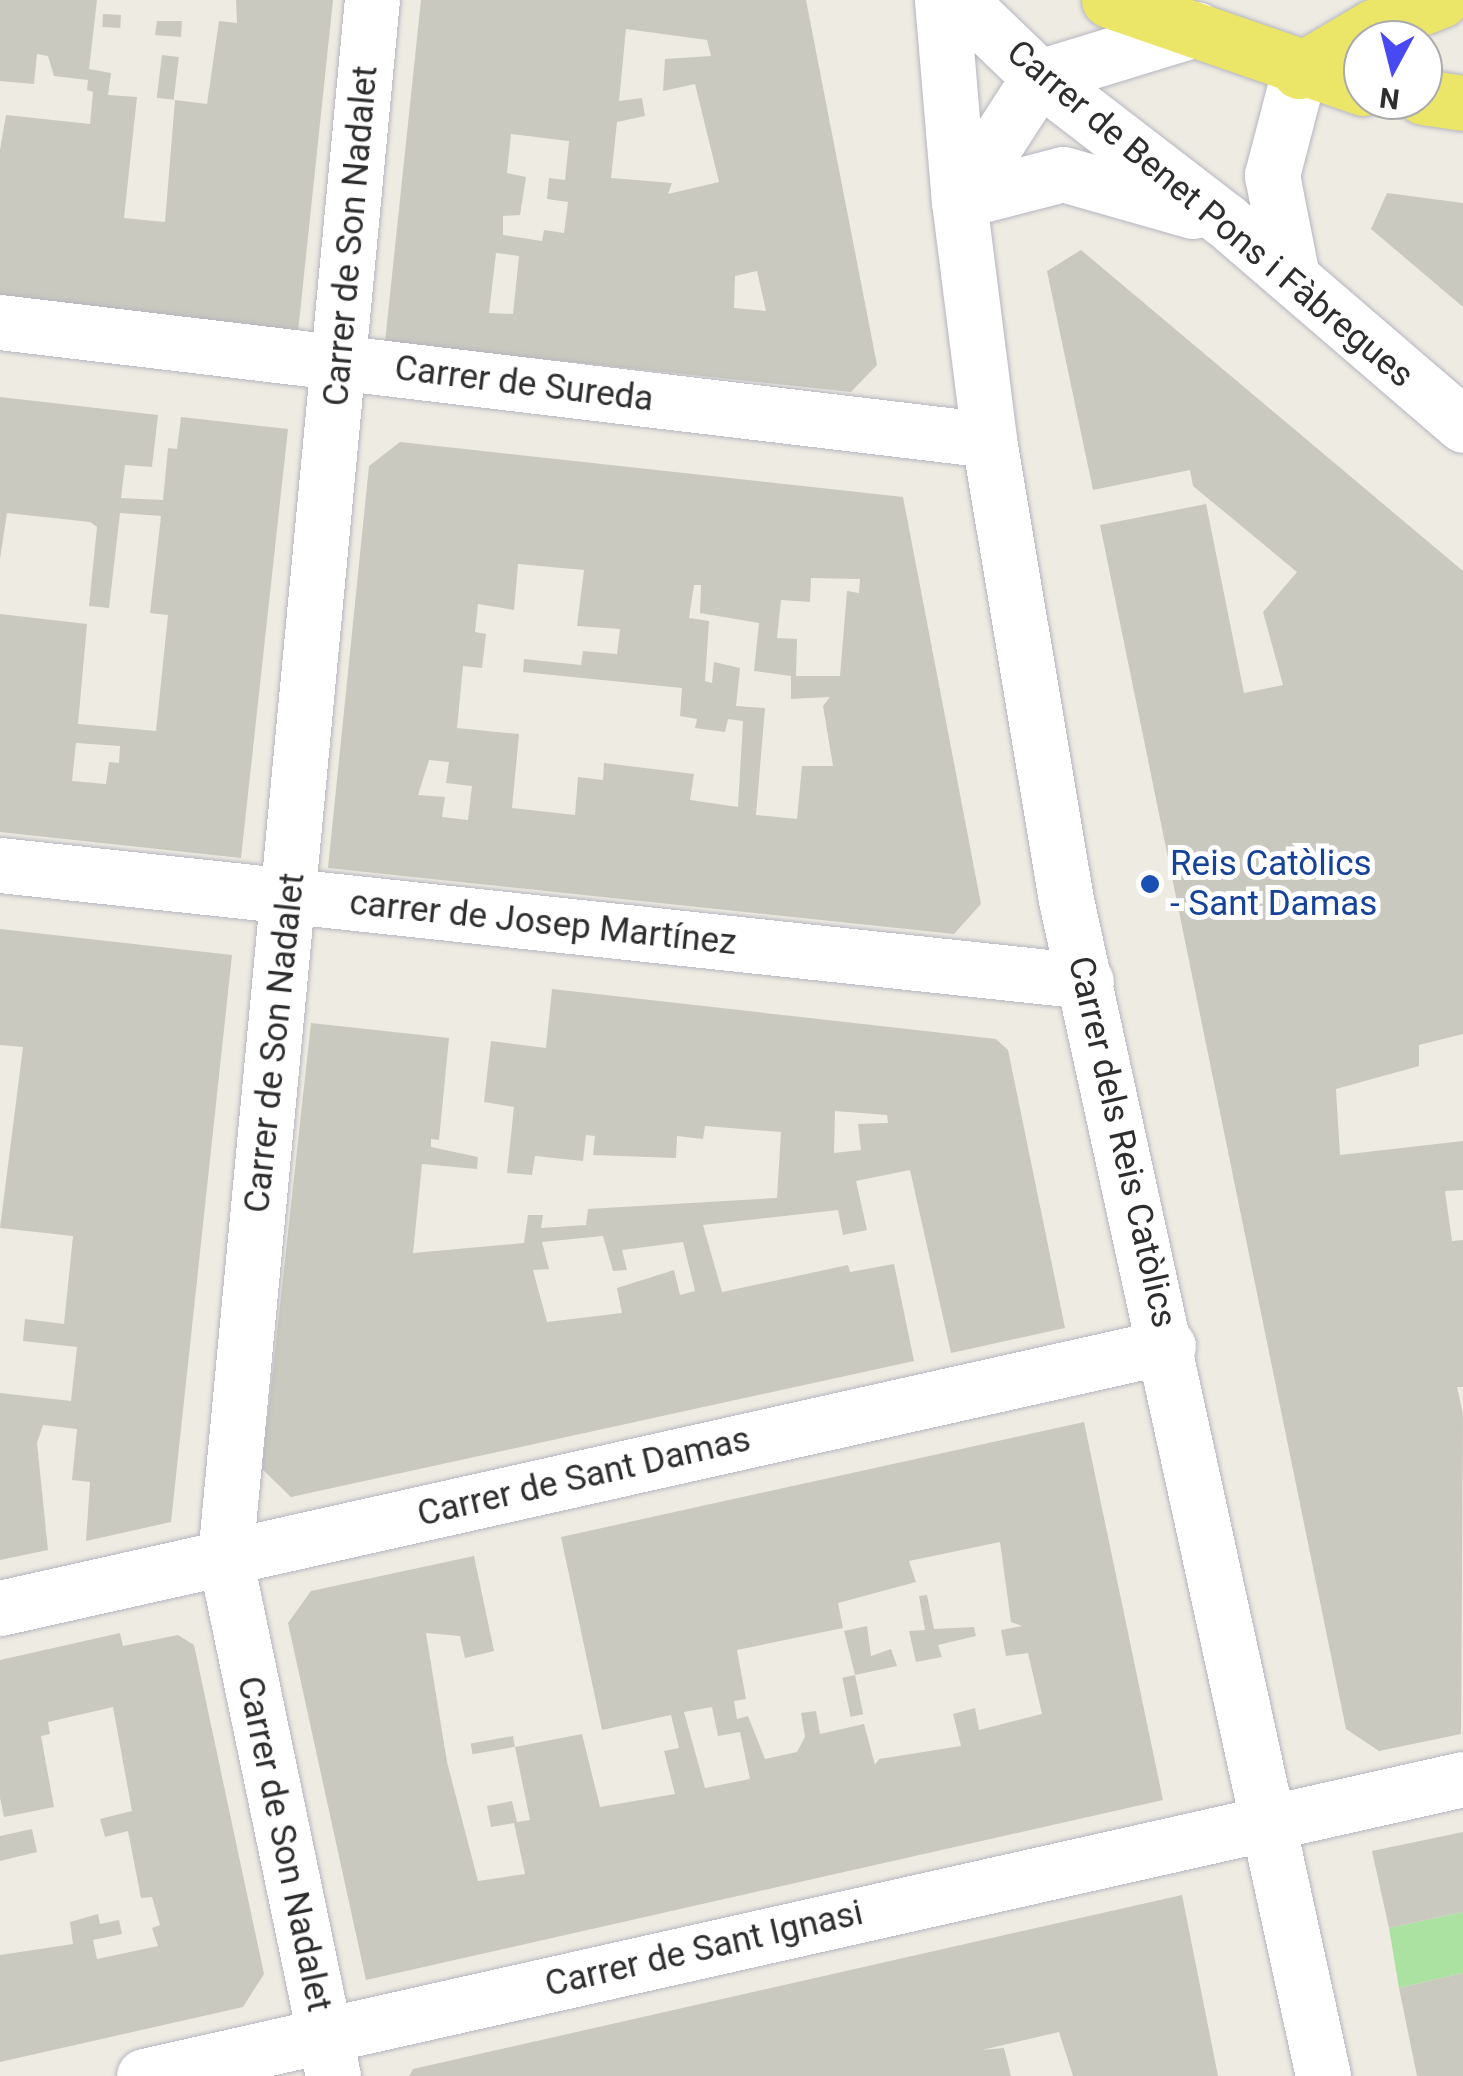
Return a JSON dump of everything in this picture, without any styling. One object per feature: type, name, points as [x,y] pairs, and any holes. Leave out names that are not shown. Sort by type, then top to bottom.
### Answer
[{"type":"main road","points":[[1109,0],[1196,28],[1299,71],[1343,83]]},
{"type":"main road","points":[[1401,20],[1442,0]]},
{"type":"main road","points":[[1299,71],[1343,49]]},
{"type":"street","name":"Carrer de Son Nadalet","points":[[329,2056],[225,1557],[372,0]]},
{"type":"street","name":"Carrer dels Reis Catòlics","points":[[942,0],[959,202],[989,440],[1066,900],[1168,1346],[1264,1823],[1323,2076]]},
{"type":"street","name":"Carrer de Benet Pons i Fàbregues","points":[[959,0],[1039,77],[1225,220],[1463,425]]},
{"type":"street","points":[[959,202],[1039,77],[1196,28]]},
{"type":"street","points":[[1292,277],[1272,175],[1299,71]]},
{"type":"street","points":[[959,202],[1063,174],[1225,220]]},
{"type":"street","name":"Carrer de Sureda","points":[[0,322],[989,440]]},
{"type":"street","name":"carrer de Josep Martínez","points":[[0,865],[1086,982]]},
{"type":"street","name":"Carrer de Sant Damas","points":[[0,1608],[1168,1346]]},
{"type":"street","name":"Carrer de Sant Ignasi","points":[[144,2076],[329,2056],[1264,1823],[1463,1779]]},
{"type":"green space","points":[[1463,1912],[1463,1973],[1399,1988],[1389,1928]]},
{"type":"building","points":[[0,0],[97,0],[89,69],[111,73],[108,95],[137,97],[124,218],[165,222],[175,100],[207,104],[219,21],[237,23],[236,0],[333,0],[298,332],[0,300],[0,150],[6,115],[90,124],[93,92],[87,90],[88,80],[54,76],[48,56],[37,54],[34,84],[0,81]]},
{"type":"building","points":[[421,0],[806,0],[877,365],[851,392],[385,342]],"holes":[[[626,29],[707,40],[711,56],[665,59],[663,91],[695,84],[719,182],[668,194],[672,183],[611,178],[617,122],[645,116],[642,98],[619,101]],[[511,134],[569,141],[565,180],[549,178],[547,199],[568,202],[564,233],[544,230],[542,241],[503,235],[503,216],[520,215],[526,177],[507,173]],[[496,253],[519,256],[513,314],[489,313]],[[757,271],[766,311],[734,308],[735,276]]]},
{"type":"building","points":[[103,14],[121,15],[120,28],[102,27]]},
{"type":"building","points":[[157,21],[182,21],[181,37],[155,35]]},
{"type":"building","points":[[162,55],[179,57],[174,100],[157,98]]},
{"type":"building","points":[[1387,193],[1463,203],[1463,307],[1371,229]]},
{"type":"building","points":[[1081,250],[1463,571],[1463,1034],[1419,1045],[1419,1066],[1336,1089],[1340,1155],[1463,1141],[1463,1190],[1445,1191],[1452,1241],[1463,1240],[1463,1387],[1457,1387],[1463,1414],[1461,1734],[1379,1751],[1346,1729],[1100,525],[1206,504],[1244,693],[1283,685],[1263,612],[1297,572],[1193,486],[1190,470],[1093,490],[1047,271]]},
{"type":"building","points":[[0,397],[158,415],[152,467],[125,465],[121,498],[163,500],[168,448],[177,449],[181,417],[288,429],[241,858],[0,832],[0,614],[87,624],[78,724],[156,731],[168,615],[150,613],[161,516],[120,513],[109,608],[89,606],[97,527],[90,522],[7,513],[0,559]],"holes":[[[76,743],[120,746],[119,763],[109,762],[106,784],[72,781]]]},
{"type":"building","points":[[400,442],[903,497],[981,904],[954,934],[328,868],[369,466]],"holes":[[[518,564],[584,570],[577,626],[620,629],[617,654],[583,651],[581,665],[524,659],[523,672],[682,688],[680,716],[697,719],[695,728],[725,732],[728,719],[743,721],[738,807],[690,800],[694,774],[604,763],[603,780],[578,777],[575,815],[512,808],[519,734],[457,728],[463,666],[482,668],[486,634],[475,632],[478,604],[514,610]],[[811,578],[860,579],[859,593],[847,591],[840,676],[796,676],[797,639],[777,638],[781,600],[810,602]],[[694,585],[701,585],[700,613],[759,623],[754,671],[791,676],[791,699],[830,697],[823,706],[833,766],[802,766],[797,819],[756,815],[765,708],[736,706],[740,668],[714,662],[712,683],[705,681],[709,621],[689,618]],[[429,760],[449,762],[446,783],[472,786],[468,820],[442,817],[445,797],[418,795]]]},
{"type":"building","points":[[0,929],[232,955],[171,1522],[86,1541],[90,1482],[72,1480],[77,1429],[43,1425],[37,1443],[48,1550],[0,1560],[0,1393],[71,1401],[77,1347],[23,1341],[25,1319],[64,1324],[73,1236],[0,1228],[23,1047],[0,1045]]},
{"type":"building","points":[[552,989],[996,1039],[1008,1050],[1065,1328],[951,1353],[910,1170],[856,1181],[867,1230],[843,1235],[838,1210],[703,1225],[722,1292],[848,1265],[850,1272],[894,1264],[914,1361],[291,1497],[262,1469],[311,1023],[449,1038],[439,1140],[431,1139],[431,1147],[478,1157],[477,1169],[422,1164],[413,1253],[524,1243],[528,1215],[543,1215],[541,1228],[586,1225],[588,1209],[777,1198],[781,1132],[705,1126],[703,1139],[677,1136],[676,1158],[593,1155],[595,1136],[586,1135],[583,1161],[535,1156],[532,1175],[507,1173],[514,1107],[484,1102],[491,1041],[546,1048]],"holes":[[[835,1111],[887,1115],[888,1123],[858,1124],[861,1150],[834,1153]],[[603,1236],[613,1271],[627,1270],[622,1250],[683,1242],[695,1291],[680,1295],[674,1270],[617,1288],[622,1313],[547,1322],[533,1270],[549,1269],[542,1242]]]},
{"type":"building","points":[[1084,1422],[1163,1800],[366,1980],[288,1623],[311,1591],[474,1556],[494,1651],[465,1658],[460,1636],[426,1633],[447,1762],[478,1881],[525,1874],[514,1823],[491,1827],[487,1806],[512,1801],[517,1822],[530,1820],[515,1747],[582,1734],[600,1807],[675,1794],[664,1751],[679,1748],[671,1715],[602,1730],[561,1537]],"holes":[[[1000,1542],[1011,1622],[1022,1626],[1001,1630],[1006,1656],[1028,1653],[1042,1714],[979,1730],[975,1708],[953,1714],[961,1746],[879,1759],[875,1765],[864,1724],[820,1734],[816,1711],[801,1713],[805,1737],[797,1752],[765,1759],[748,1716],[737,1719],[734,1701],[746,1699],[737,1650],[843,1628],[838,1603],[916,1582],[909,1561]],[[712,1707],[718,1736],[740,1732],[750,1779],[705,1788],[684,1712]]]},
{"type":"building","points":[[927,1595],[934,1629],[974,1627],[976,1636],[938,1645],[942,1657],[916,1662],[909,1631],[925,1630],[919,1596]]},
{"type":"building","points":[[867,1626],[871,1656],[891,1649],[897,1666],[855,1675],[844,1631]]},
{"type":"building","points":[[120,1633],[123,1646],[178,1635],[194,1645],[264,1974],[243,2007],[0,2062],[0,1955],[73,1944],[70,1922],[98,1914],[100,1924],[119,1920],[122,1934],[93,1940],[97,1959],[158,1946],[152,1928],[160,1925],[152,1897],[141,1898],[128,1831],[105,1837],[100,1819],[132,1811],[113,1707],[48,1722],[50,1734],[41,1736],[54,1807],[4,1817],[0,1798],[0,1660]]},
{"type":"building","points":[[855,1675],[863,1714],[851,1717],[842,1678]]},
{"type":"building","points":[[513,1736],[515,1747],[473,1754],[471,1743]]},
{"type":"building","points":[[32,1829],[37,1852],[0,1861],[0,1836]]},
{"type":"building","points":[[1463,1832],[1463,1912],[1389,1928],[1372,1851]]},
{"type":"building","points":[[1182,1895],[1218,2076],[1073,2076],[1059,2032],[982,2050],[1004,2048],[1011,2076],[409,2076],[413,2069]]},
{"type":"building","points":[[1463,1973],[1463,2076],[1417,2076],[1399,1988]]},
{"type":"place","name":"Reis Catòlics - Sant Damas","points":[[1150,884]]}]
